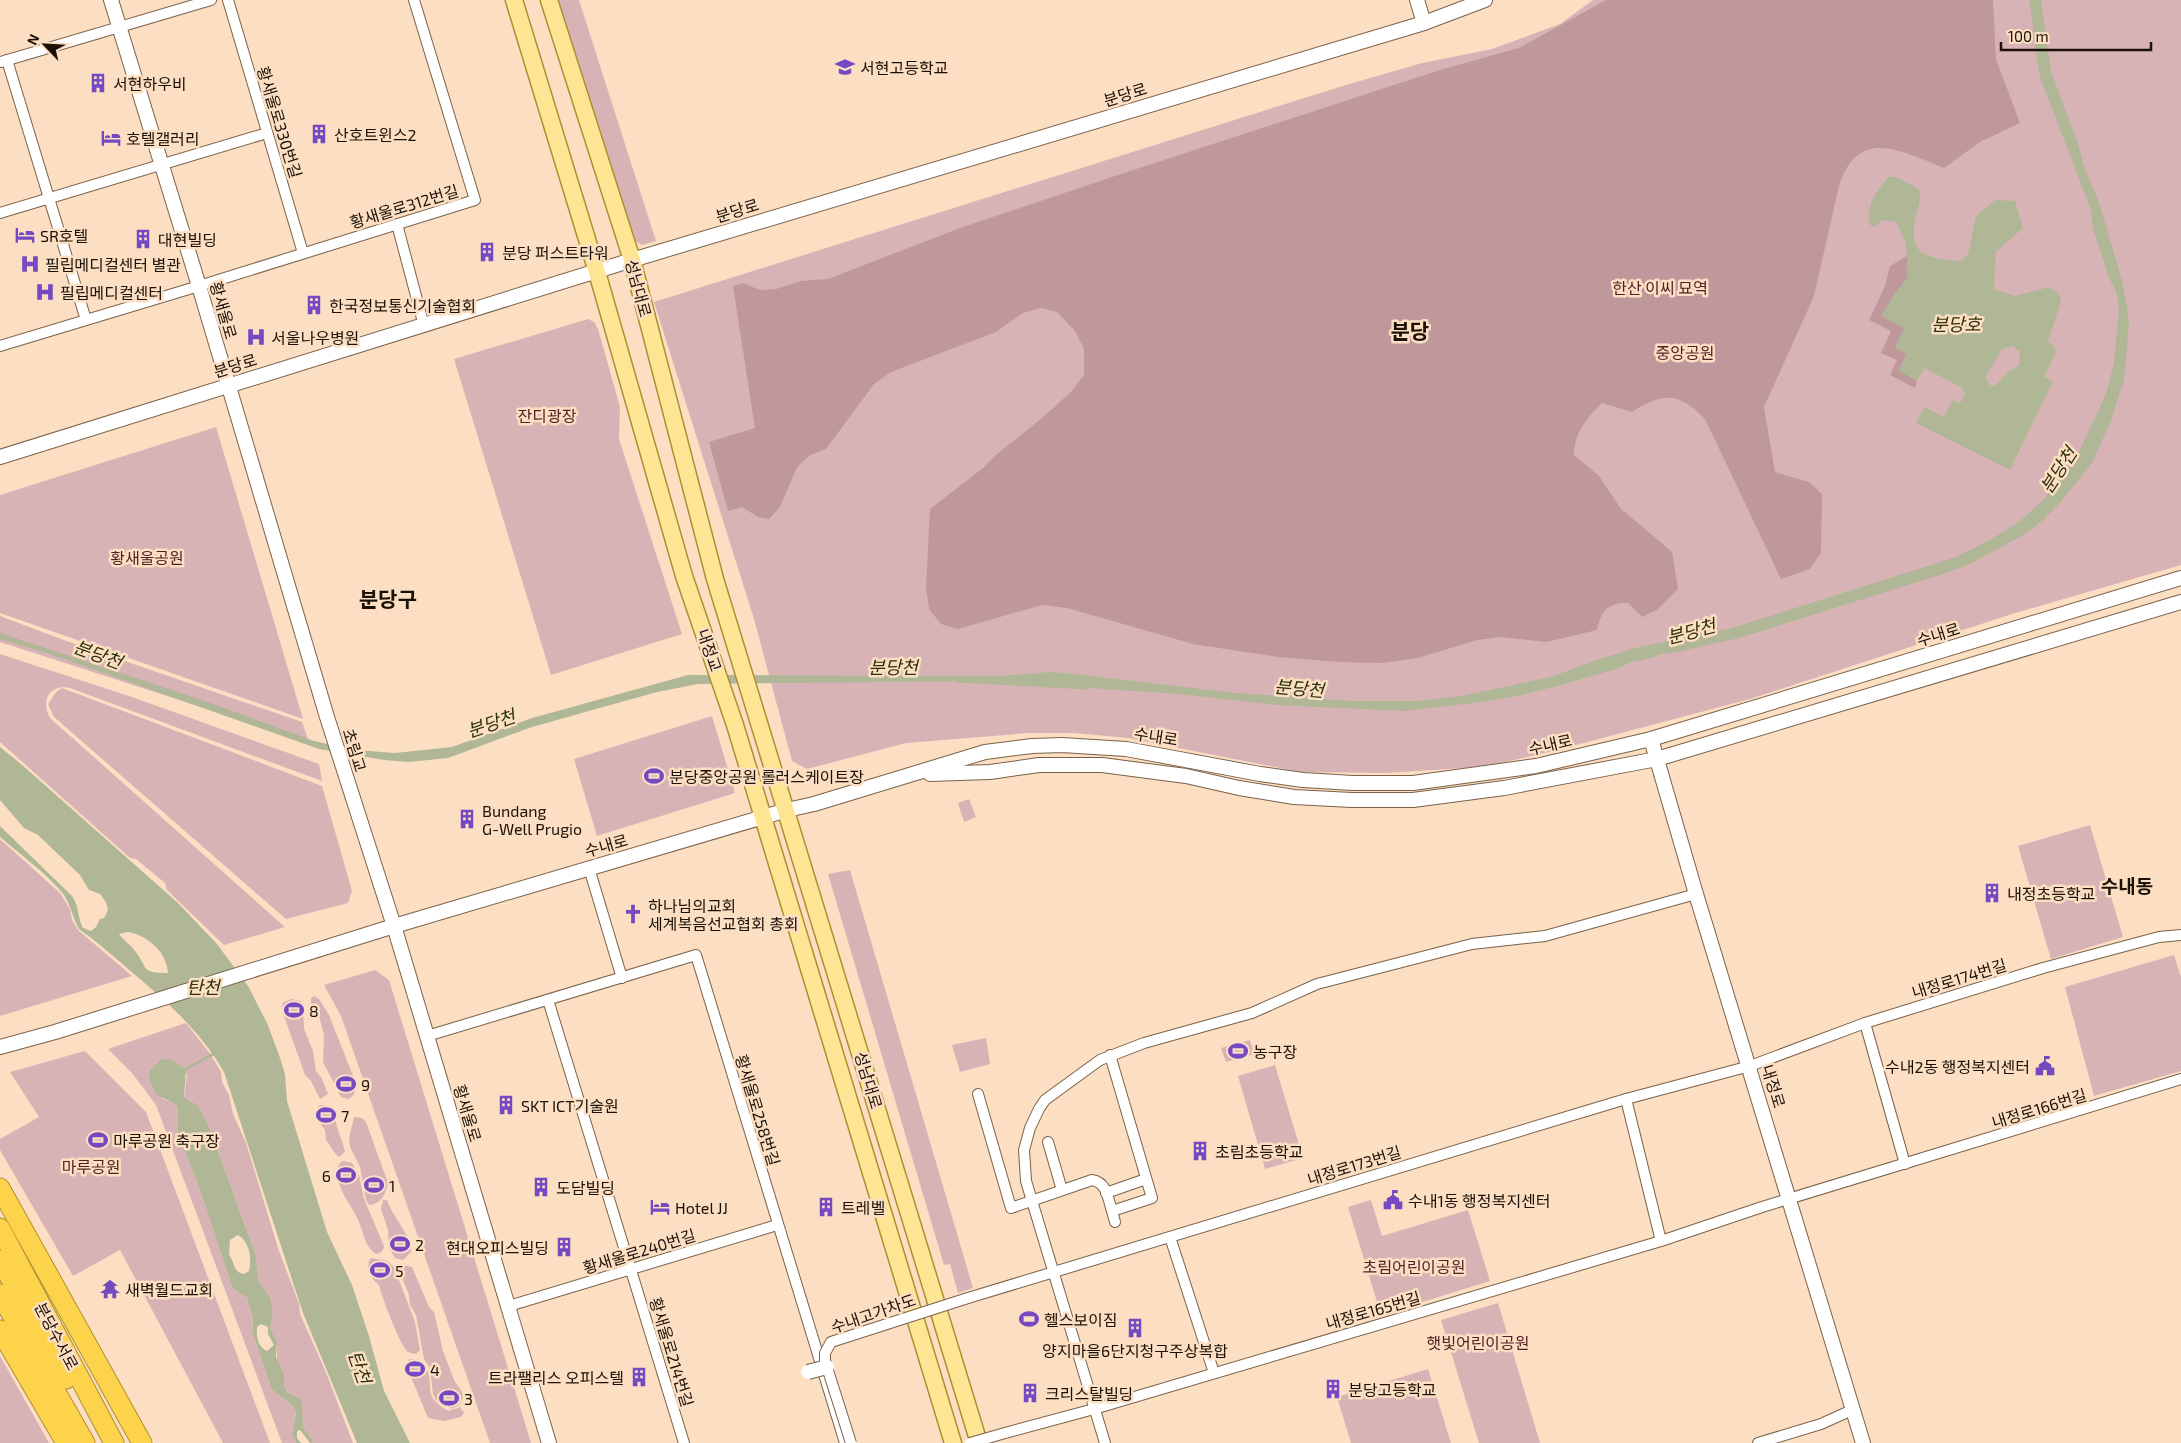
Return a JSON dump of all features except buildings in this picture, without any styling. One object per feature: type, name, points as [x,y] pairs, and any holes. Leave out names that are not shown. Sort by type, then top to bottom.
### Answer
[{"type":"highway","points":[[0,1188],[142,1443]]},
{"type":"highway","name":"분당수서로","points":[[0,1228],[114,1443]]},
{"type":"highway","name":"분당수서로","points":[[0,1260],[101,1443]]},
{"type":"highway","points":[[0,1294],[85,1443]]},
{"type":"highway","points":[[0,1330],[66,1443]]},
{"type":"main road","name":"황새울로","points":[[111,0],[199,286],[327,718]]},
{"type":"main road","points":[[514,0],[597,272]]},
{"type":"main road","name":"성남대로","points":[[549,0],[632,260],[715,579],[979,1443]]},
{"type":"main road","points":[[1417,0],[1424,23]]},
{"type":"main road","name":"분당로","points":[[0,457],[632,260],[1424,23],[1484,0]]},
{"type":"main road","name":"내정교","points":[[597,272],[684,576],[735,725]]},
{"type":"main road","name":"수내로","points":[[0,1047],[56,1032],[394,926],[787,810],[814,804],[985,752],[1062,745],[1126,749],[1178,757],[1241,771],[1303,780],[1368,783],[1413,783],[1536,766],[1651,739],[2181,578]]},
{"type":"main road","name":"수내로","points":[[909,775],[990,772],[1039,765],[1102,765],[1176,775],[1294,797],[1382,801],[1412,800],[1504,788],[1657,758],[2181,602]]},
{"type":"main road","name":"초림교","points":[[327,718],[350,793]]},
{"type":"main road","name":"성남대로","points":[[735,725],[954,1443]]},
{"type":"main road","name":"내정로","points":[[1651,739],[1852,1410],[1864,1443]]},
{"type":"main road","name":"황새울로","points":[[350,793],[394,926],[549,1443]]},
{"type":"main road","points":[[808,1372],[827,1367]]},
{"type":"street","points":[[86,320],[49,198],[3,61],[211,0]]},
{"type":"street","name":"황새울로330번길","points":[[228,0],[303,253]]},
{"type":"street","name":"황새울로312번길","points":[[0,346],[475,200],[414,0]]},
{"type":"street","points":[[0,213],[267,133]]},
{"type":"street","points":[[397,224],[424,326]]},
{"type":"street","points":[[589,868],[622,978]]},
{"type":"street","points":[[1105,1443],[1026,1180],[1024,1150],[1030,1128],[1045,1100],[1100,1060],[1110,1055],[1144,1043],[1252,1013],[1317,984],[1472,944],[1545,936],[1696,894]]},
{"type":"street","name":"내정로174번길","points":[[1750,1066],[1865,1022],[2043,968],[2159,937],[2181,935]]},
{"type":"street","name":"황새울로258번길","points":[[427,1036],[696,955],[845,1443]]},
{"type":"street","points":[[548,1000],[631,1270]]},
{"type":"street","points":[[1865,1022],[1905,1164]]},
{"type":"street","points":[[1110,1055],[1152,1198],[1112,1211]]},
{"type":"street","name":"내정로173번길","points":[[968,1298],[1626,1099],[1750,1066]]},
{"type":"street","name":"내정로166번길","points":[[1789,1200],[2181,1079]]},
{"type":"street","points":[[978,1094],[1011,1208],[1092,1180],[1104,1185],[1115,1222]]},
{"type":"street","points":[[1626,1099],[1661,1241]]},
{"type":"street","points":[[1048,1142],[1062,1190]]},
{"type":"street","points":[[1106,1193],[1146,1179]]},
{"type":"street","name":"내정로165번길","points":[[970,1443],[1094,1409],[1661,1241],[1789,1200]]},
{"type":"street","name":"황새울로240번길","points":[[509,1306],[777,1225]]},
{"type":"street","points":[[1170,1237],[1214,1373]]},
{"type":"street","name":"황새울로214번길","points":[[631,1270],[684,1443]]},
{"type":"street","name":"수내고가차도","points":[[851,1443],[827,1367],[825,1354],[831,1342],[836,1338],[968,1298]]},
{"type":"street","points":[[1758,1443],[1821,1424],[1852,1410]]},
{"type":"green space","points":[[554,0],[579,0],[656,241],[642,245],[630,237]]},
{"type":"green space","name":"중앙공원","points":[[1593,0],[2181,0],[2181,565],[2012,614],[1750,699],[1501,763],[1465,768],[1385,773],[1300,772],[1128,738],[1074,733],[1029,733],[906,743],[807,769],[792,761],[754,619],[654,302],[1346,85],[1422,63],[1492,49],[1560,24]]},
{"type":"green space","name":"한산 이씨 묘역","points":[[1606,0],[1993,0],[1996,59],[2020,123],[1980,142],[1944,168],[1897,150],[1869,149],[1857,155],[1847,167],[1839,186],[1814,296],[1764,407],[1775,472],[1809,482],[1822,494],[1821,553],[1810,569],[1781,579],[1705,419],[1696,410],[1679,400],[1662,398],[1643,405],[1632,412],[1602,403],[1582,426],[1576,440],[1574,455],[1599,476],[1621,509],[1672,552],[1678,589],[1657,610],[1642,617],[1628,603],[1615,604],[1603,613],[1597,630],[1546,642],[1502,637],[1477,640],[1418,658],[1383,663],[1337,662],[1279,657],[1193,644],[1067,608],[1042,605],[958,629],[941,624],[929,609],[926,587],[930,509],[983,468],[996,455],[1042,418],[1071,392],[1084,375],[1084,349],[1075,331],[1057,312],[1041,308],[1023,313],[996,332],[891,372],[874,384],[826,449],[810,455],[797,467],[780,507],[769,519],[758,517],[742,507],[728,511],[709,442],[755,428],[733,286],[743,283],[760,290],[776,289],[801,281],[828,279],[960,228],[1121,174],[1443,69],[1519,48]]},
{"type":"green space","points":[[1907,256],[1908,277],[1894,295],[1904,328],[1907,354],[1899,370],[1917,381],[1915,388],[1890,375],[1897,360],[1881,353],[1891,331],[1869,320],[1885,286],[1890,266]]},
{"type":"green space","name":"잔디광장","points":[[588,319],[594,322],[598,329],[620,407],[619,439],[682,634],[551,675],[454,359]]},
{"type":"green space","name":"황새울공원","points":[[216,427],[303,719],[0,613],[0,495]]},
{"type":"green space","points":[[0,616],[302,722],[309,742],[0,642]]},
{"type":"green space","points":[[0,654],[132,697],[319,764],[322,781],[70,688],[57,688],[52,691],[47,700],[47,712],[50,718],[285,927],[224,945],[167,890],[165,883],[136,859],[130,858],[0,742]]},
{"type":"green space","points":[[62,688],[322,786],[352,891],[348,903],[286,919],[54,717],[48,704],[56,692]]},
{"type":"green space","name":"분당중앙공원 롤러스케이트장","points":[[712,716],[735,793],[597,836],[574,759]]},
{"type":"green space","points":[[969,799],[976,817],[964,822],[958,803]]},
{"type":"green space","points":[[2090,825],[2123,937],[2051,959],[2018,846]]},
{"type":"green space","points":[[0,839],[60,893],[70,909],[72,920],[78,930],[132,976],[0,1016]]},
{"type":"green space","points":[[850,870],[973,1288],[958,1293],[950,1264],[944,1265],[828,874]]},
{"type":"green space","points":[[2174,955],[2181,977],[2181,1071],[2094,1096],[2065,987]]},
{"type":"green space","points":[[375,970],[389,980],[531,1443],[490,1443],[341,1016],[324,985]]},
{"type":"green space","points":[[314,996],[319,999],[329,1015],[357,1086],[353,1096],[348,1099],[341,1097],[323,1062],[324,1035],[318,1012],[311,1003],[311,998]]},
{"type":"green space","points":[[291,999],[301,1001],[303,1004],[304,1029],[313,1051],[316,1071],[321,1077],[328,1094],[320,1099],[311,1081],[305,1075],[283,1013],[282,1003]]},
{"type":"green space","points":[[186,1023],[211,1055],[221,1072],[222,1082],[229,1095],[233,1114],[246,1143],[278,1248],[299,1304],[300,1314],[325,1370],[353,1443],[312,1443],[312,1439],[303,1427],[298,1397],[287,1392],[284,1385],[284,1374],[277,1362],[277,1341],[270,1328],[273,1314],[258,1280],[256,1256],[210,1129],[191,1101],[184,1097],[187,1075],[160,1060],[150,1070],[162,1098],[176,1105],[178,1110],[178,1134],[199,1187],[233,1289],[247,1296],[253,1319],[252,1332],[272,1390],[293,1406],[296,1413],[292,1434],[296,1443],[282,1443],[156,1105],[132,1073],[108,1049]]},
{"type":"green space","points":[[986,1038],[990,1064],[960,1072],[952,1045]]},
{"type":"green space","name":"농구장","points":[[1250,1040],[1254,1054],[1226,1062],[1221,1048]]},
{"type":"green space","name":"마루공원","points":[[85,1051],[146,1112],[270,1443],[223,1443],[120,1250],[73,1276],[0,1150],[0,1139],[39,1117],[10,1072]]},
{"type":"green space","points":[[1275,1065],[1303,1158],[1265,1169],[1238,1076]]},
{"type":"green space","points":[[320,1105],[329,1106],[332,1109],[345,1152],[339,1157],[326,1140],[325,1130],[317,1119],[317,1109]]},
{"type":"green space","points":[[354,1117],[362,1118],[366,1122],[388,1183],[382,1198],[377,1203],[369,1205],[366,1200],[360,1167],[350,1147],[349,1138]]},
{"type":"green space","points":[[343,1161],[352,1163],[359,1175],[364,1199],[384,1246],[380,1253],[376,1254],[369,1247],[355,1213],[339,1185],[338,1170],[340,1163]]},
{"type":"green space","points":[[383,1200],[387,1200],[411,1246],[411,1252],[403,1260],[395,1258],[389,1248],[388,1230],[381,1209]]},
{"type":"green space","name":"초림어린이공원","points":[[1371,1200],[1382,1236],[1468,1210],[1490,1281],[1381,1315],[1348,1207]]},
{"type":"green space","points":[[371,1258],[387,1261],[394,1267],[415,1322],[420,1350],[416,1354],[408,1352],[396,1332],[379,1285],[369,1273],[368,1265]]},
{"type":"green space","points":[[403,1265],[412,1267],[429,1307],[434,1312],[443,1351],[454,1380],[464,1395],[459,1405],[452,1409],[436,1400],[433,1394],[430,1368],[424,1359],[416,1315],[410,1305],[409,1295],[400,1273]]},
{"type":"green space","name":"햇빛어린이공원","points":[[1498,1303],[1540,1443],[1479,1443],[1441,1320]]},
{"type":"green space","points":[[0,1356],[49,1443],[0,1443]]},
{"type":"green space","points":[[409,1359],[420,1360],[426,1367],[429,1374],[431,1393],[439,1405],[449,1411],[460,1407],[464,1413],[461,1417],[444,1421],[428,1418],[406,1365]]},
{"type":"green space","points":[[1428,1369],[1451,1443],[1351,1443],[1337,1397]]},
{"type":"water","points":[[2029,0],[2041,0],[2051,71],[2078,144],[2084,167],[2098,199],[2121,277],[2129,325],[2124,380],[2110,423],[2092,463],[2059,504],[2025,534],[1970,564],[1946,573],[1739,638],[1677,652],[1643,657],[1616,669],[1561,685],[1522,695],[1482,702],[1403,711],[1276,705],[1179,694],[987,681],[698,684],[657,692],[532,727],[448,758],[409,762],[384,760],[319,749],[50,654],[0,639],[0,633],[202,700],[314,741],[355,750],[395,753],[452,747],[532,718],[688,675],[1000,676],[1051,672],[1236,693],[1353,701],[1416,701],[1462,696],[1551,677],[1599,659],[1639,647],[1732,628],[1956,557],[1988,541],[2019,522],[2043,500],[2076,458],[2106,394],[2114,363],[2119,307],[2116,291],[2109,278],[2093,229],[2091,210],[2040,77]]},
{"type":"water","name":"분당호","points":[[1888,177],[1896,177],[1919,189],[1920,196],[1914,229],[1914,239],[1917,247],[1929,256],[1948,260],[1960,261],[1968,254],[1976,216],[1995,200],[2015,201],[2023,228],[1996,252],[1994,289],[2015,296],[2049,287],[2059,294],[2061,301],[2048,341],[2056,349],[2056,352],[2044,377],[2053,381],[2010,470],[1916,423],[1924,407],[1944,417],[1953,400],[1960,403],[1965,394],[1961,387],[1924,368],[1917,381],[1899,371],[1907,354],[1895,348],[1904,328],[1881,316],[1908,277],[1906,243],[1896,222],[1883,220],[1874,227],[1870,225],[1869,218],[1870,205]],"holes":[[[2012,346],[2020,351],[2019,365],[2007,373],[1996,385],[1991,386],[1985,378],[2002,349]]]},
{"type":"water","name":"탄천","points":[[0,747],[178,903],[217,944],[248,986],[267,1023],[279,1055],[285,1074],[287,1101],[327,1232],[352,1285],[369,1336],[384,1391],[410,1443],[357,1443],[303,1313],[224,1072],[193,1029],[168,1003],[79,929],[67,900],[61,891],[0,837],[0,826],[72,896],[83,928],[91,931],[96,927],[100,919],[104,918],[108,910],[106,902],[100,894],[89,890],[80,875],[38,835],[24,828],[0,800]],"holes":[[[128,932],[155,946],[164,958],[168,973],[153,972],[146,969],[133,949],[119,934]]]},
{"type":"water","points":[[168,1059],[176,1062],[184,1070],[186,1079],[184,1097],[198,1106],[210,1129],[256,1256],[258,1280],[270,1298],[273,1314],[270,1328],[277,1341],[276,1357],[284,1374],[284,1385],[287,1392],[298,1397],[302,1403],[303,1427],[312,1439],[312,1443],[300,1430],[297,1431],[297,1438],[301,1443],[296,1443],[292,1434],[296,1413],[293,1406],[272,1390],[252,1332],[253,1319],[247,1297],[233,1289],[199,1187],[178,1134],[178,1110],[176,1105],[156,1094],[149,1079],[150,1070],[160,1060]],"holes":[[[238,1235],[248,1246],[250,1256],[249,1271],[244,1274],[236,1269],[229,1255],[230,1240]],[[261,1324],[268,1327],[268,1334],[274,1345],[267,1351],[262,1347],[257,1338],[257,1327]]]},
{"type":"waterway","name":"분당천","points":[[1636,660],[1656,655]]},
{"type":"waterway","name":"분당천","points":[[957,681],[1088,688]]},
{"type":"waterway","points":[[184,1070],[213,1054]]},
{"type":"place","name":"서현고등학교","points":[[845,67]]},
{"type":"place","name":"서현하우비","points":[[98,83]]},
{"type":"place","name":"산호트윈스2","points":[[319,134]]},
{"type":"place","name":"호텔갤러리","points":[[111,138]]},
{"type":"place","name":"SR호텔","points":[[25,235]]},
{"type":"place","name":"대현빌딩","points":[[143,239]]},
{"type":"place","name":"분당 퍼스트타워","points":[[487,252]]},
{"type":"place","name":"필립메디컬센터 별관","points":[[30,264]]},
{"type":"place","name":"필립메디컬센터","points":[[45,292]]},
{"type":"place","name":"한국정보통신기술협회","points":[[314,305]]},
{"type":"place","name":"서울나우병원","points":[[256,337]]},
{"type":"place","name":"분당중앙공원 롤러스케이트장","points":[[654,776]]},
{"type":"place","name":"Bundang G-Well Prugio","points":[[467,819]]},
{"type":"place","name":"내정초등학교","points":[[1992,893]]},
{"type":"place","name":"하나님의교회 세계복음선교협회 총회","points":[[633,914]]},
{"type":"place","name":"8","points":[[294,1010]]},
{"type":"place","name":"농구장","points":[[1238,1051]]},
{"type":"place","name":"수내2동 행정복지센터","points":[[2045,1066]]},
{"type":"place","name":"9","points":[[346,1084]]},
{"type":"place","name":"SKT ICT기술원","points":[[506,1105]]},
{"type":"place","name":"7","points":[[326,1115]]},
{"type":"place","name":"마루공원 축구장","points":[[98,1140]]},
{"type":"place","name":"초림초등학교","points":[[1200,1151]]},
{"type":"place","name":"6","points":[[346,1175]]},
{"type":"place","name":"1","points":[[374,1185]]},
{"type":"place","name":"도담빌딩","points":[[541,1187]]},
{"type":"place","name":"수내1동 행정복지센터","points":[[1393,1200]]},
{"type":"place","name":"Hotel JJ","points":[[660,1207]]},
{"type":"place","name":"트레벨","points":[[826,1207]]},
{"type":"place","name":"2","points":[[400,1244]]},
{"type":"place","name":"현대오피스빌딩","points":[[564,1247]]},
{"type":"place","name":"5","points":[[380,1270]]},
{"type":"place","name":"새벽월드교회","points":[[110,1289]]},
{"type":"place","name":"헬스보이짐","points":[[1029,1319]]},
{"type":"place","name":"양지마을6단지청구주상복합","points":[[1135,1328]]},
{"type":"place","name":"4","points":[[415,1369]]},
{"type":"place","name":"트라팰리스 오피스텔","points":[[639,1377]]},
{"type":"place","name":"분당고등학교","points":[[1333,1389]]},
{"type":"place","name":"크리스탈빌딩","points":[[1030,1393]]},
{"type":"place","name":"3","points":[[449,1398]]},
{"type":"district","name":"분당","points":[[1410,330]]},
{"type":"district","name":"분당구","points":[[388,598]]},
{"type":"district","name":"수내동","points":[[2127,885]]}]
